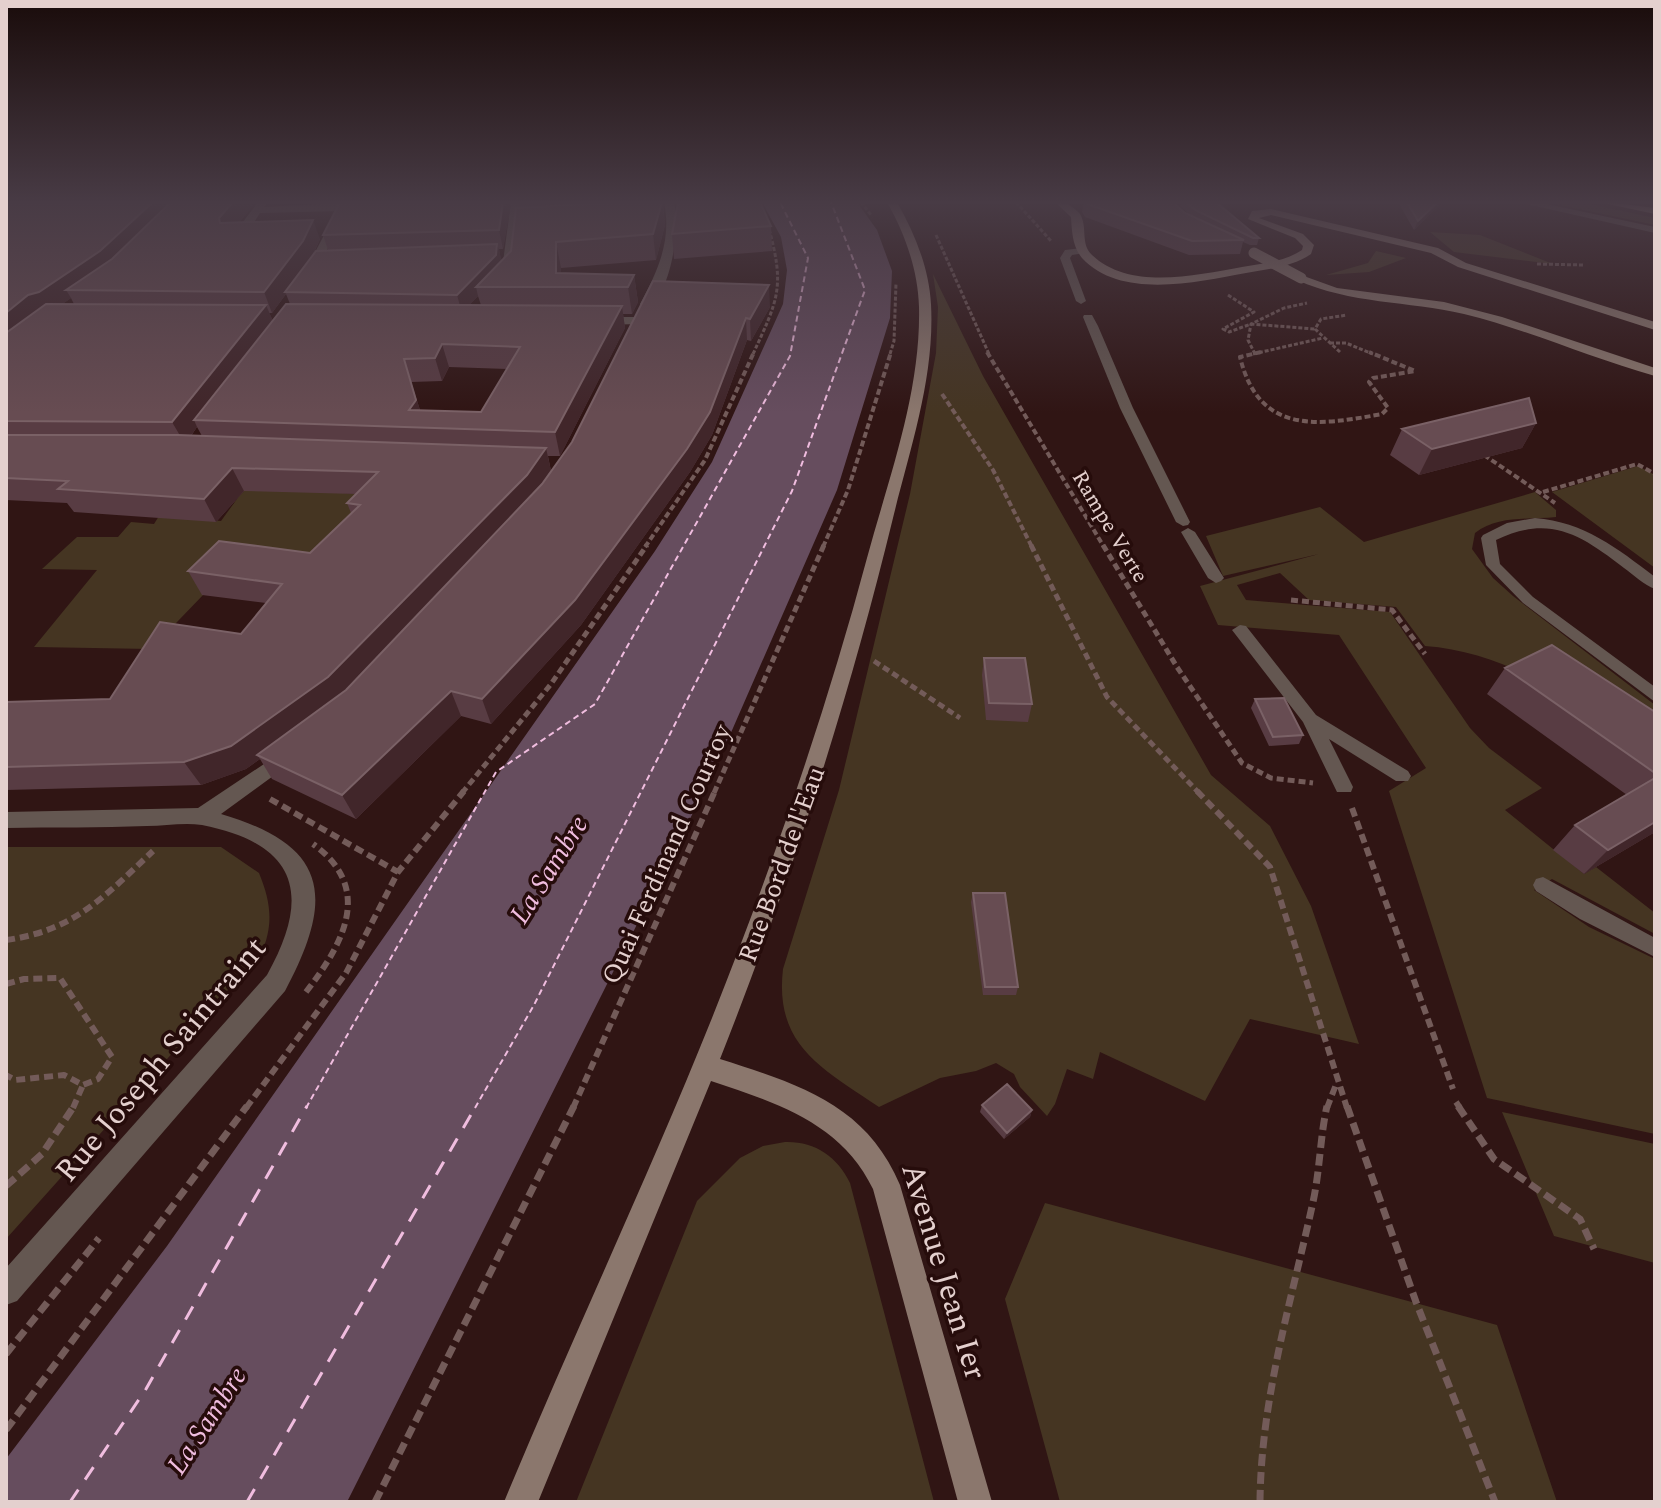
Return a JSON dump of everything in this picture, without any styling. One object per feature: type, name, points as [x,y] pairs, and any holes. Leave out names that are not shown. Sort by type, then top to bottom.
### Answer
[{"type":"main road","name":"Rue Bord de l'Eau","points":[[521,1502],[704,1066],[785,862],[852,651],[920,362],[925,307],[921,272]]},
{"type":"main road","points":[[1118,272],[1160,280],[1233,272]]},
{"type":"main road","points":[[1291,272],[1332,290],[1450,308],[1581,345],[1655,372]]},
{"type":"main road","points":[[1485,272],[1655,326]]},
{"type":"main road","name":"Avenue Jean Ier","points":[[704,1066],[802,1103],[839,1121],[866,1145],[886,1185],[975,1502]]},
{"type":"street","points":[[304,281],[313,272]]},
{"type":"street","points":[[500,285],[509,272]]},
{"type":"street","points":[[590,321],[634,327],[662,272]]},
{"type":"street","points":[[201,817],[302,744]]},
{"type":"street","name":"Rue Joseph Saintraint","points":[[6,820],[201,817],[268,841],[302,874],[309,901],[298,948],[276,983],[6,1290]]},
{"type":"lane","points":[[1070,272],[1081,301]]},
{"type":"lane","points":[[1088,317],[1103,343],[1103,354],[1120,395],[1185,527],[1216,578]]},
{"type":"lane","points":[[1655,584],[1576,527],[1511,524],[1488,538],[1493,565],[1528,600],[1655,696]]},
{"type":"lane","points":[[1240,630],[1310,719],[1344,787]]},
{"type":"lane","points":[[1310,719],[1402,776]]},
{"type":"lane","points":[[1543,885],[1587,913],[1655,948]]},
{"type":"path","points":[[6,1430],[346,973],[398,872],[551,684],[705,460],[769,324],[776,305],[780,272]]},
{"type":"path","name":"Quai Ferdinand Courtoy","points":[[375,1502],[587,1079],[848,490],[894,341],[895,272]]},
{"type":"path","name":"Rampe Verte","points":[[951,272],[981,341],[1011,393],[1177,667],[1242,763],[1271,778],[1344,787]]},
{"type":"path","points":[[1315,329],[1321,319],[1344,317],[1351,312],[1345,304],[1330,296],[1332,290]]},
{"type":"path","points":[[1222,291],[1254,312],[1223,329],[1229,332],[1284,308],[1311,302]]},
{"type":"path","points":[[754,324],[769,324]]},
{"type":"path","points":[[1251,324],[1299,325],[1315,329],[1340,352]]},
{"type":"path","points":[[1251,324],[1248,340],[1255,354]]},
{"type":"path","points":[[1323,338],[1240,357],[1252,392],[1282,415],[1307,423],[1334,423],[1382,414],[1388,408],[1387,403],[1369,382],[1373,378],[1415,371],[1346,343],[1330,343]]},
{"type":"path","points":[[920,362],[993,470],[1107,697],[1270,867],[1338,1081],[1416,1302],[1495,1502]]},
{"type":"path","points":[[1474,448],[1541,492],[1637,464],[1655,474]]},
{"type":"path","points":[[1291,600],[1392,610],[1425,654]]},
{"type":"path","points":[[852,651],[866,656],[960,718]]},
{"type":"path","points":[[1344,787],[1453,1089]]},
{"type":"path","points":[[244,788],[276,802],[398,872]]},
{"type":"path","points":[[6,940],[31,938],[74,923],[153,851]]},
{"type":"path","points":[[6,984],[24,979],[60,978],[112,1057],[98,1079],[83,1085],[68,1122],[23,1175],[6,1186]]},
{"type":"path","points":[[6,1075],[15,1080],[64,1075],[83,1085]]},
{"type":"path","points":[[1260,1502],[1274,1363],[1321,1162],[1327,1096],[1338,1081]]},
{"type":"path","points":[[1456,1102],[1494,1159],[1580,1219],[1594,1249]]},
{"type":"shaded area","points":[[933,274],[983,376],[1211,775],[1270,826],[1311,906],[1359,1044],[1250,1019],[1205,1101],[1100,1052],[1093,1079],[1067,1069],[1055,1104],[1047,1116],[1020,1087],[1014,1074],[996,1063],[976,1071],[940,1078],[879,1107],[822,1067],[795,1036],[786,1018],[782,995],[783,969],[839,790],[910,494],[936,353],[938,307]]},
{"type":"shaded area","points":[[1638,466],[1655,475],[1655,568],[1552,492]]},
{"type":"shaded area","points":[[250,481],[314,491],[400,497],[328,578],[232,565],[151,649],[34,647],[97,570],[42,569],[77,537],[118,537],[131,522],[154,524],[159,516],[221,521]]},
{"type":"shaded area","points":[[1535,492],[1556,510],[1556,517],[1494,523],[1475,533],[1472,549],[1493,578],[1513,596],[1655,705],[1655,753],[1574,701],[1517,671],[1457,650],[1425,646],[1396,607],[1309,600],[1280,573],[1237,585],[1246,600],[1390,612],[1470,728],[1489,748],[1542,788],[1505,810],[1584,874],[1596,867],[1655,913],[1655,934],[1552,879],[1534,890],[1589,927],[1655,959],[1655,1134],[1487,1098],[1389,791],[1426,768],[1339,635],[1218,625],[1200,586],[1319,554],[1223,576],[1206,536],[1320,507],[1364,542]]},
{"type":"shaded area","points":[[6,847],[221,847],[259,873],[266,894],[269,923],[261,954],[6,1239]]},
{"type":"shaded area","points":[[1502,1112],[1655,1144],[1655,1263],[1554,1236]]},
{"type":"shaded area","points":[[785,1142],[806,1144],[824,1152],[845,1173],[850,1183],[934,1502],[576,1502],[697,1201],[740,1158],[763,1146]]},
{"type":"shaded area","points":[[1045,1203],[1497,1325],[1557,1502],[1060,1502],[1005,1299]]},
{"type":"water","name":"La Sambre","points":[[787,272],[892,272],[890,318],[837,490],[716,767],[347,1502],[6,1502],[6,1459],[167,1246],[655,551],[712,462],[783,304]]},
{"type":"building","points":[[6,272],[68,272],[39,292],[28,295],[6,313]]},
{"type":"building","points":[[92,272],[279,272],[264,292],[66,290]]},
{"type":"building","points":[[300,272],[479,272],[457,295],[285,292]]},
{"type":"building","points":[[490,272],[634,275],[628,287],[476,287]]},
{"type":"building","points":[[653,281],[769,285],[750,319],[746,318],[710,412],[687,449],[575,600],[482,699],[451,691],[342,795],[257,755],[346,690],[542,484],[572,442]]},
{"type":"building","points":[[46,304],[266,305],[172,422],[6,421],[6,333]]},
{"type":"building","points":[[286,304],[622,306],[555,432],[194,420]],"holes":[[[442,344],[520,347],[481,412],[409,410],[416,400],[404,359],[435,358]]]},
{"type":"building","points":[[1529,398],[1536,423],[1432,449],[1402,429]]},
{"type":"building","points":[[6,435],[178,435],[546,448],[527,475],[328,677],[231,746],[184,762],[6,767],[6,702],[110,699],[160,622],[241,634],[282,584],[188,571],[219,541],[310,553],[360,505],[347,503],[378,472],[232,468],[204,499],[58,489],[68,481],[6,478]]},
{"type":"building","points":[[1552,645],[1655,712],[1655,773],[1505,668]]},
{"type":"building","points":[[984,658],[1025,658],[1032,704],[989,703]]},
{"type":"building","points":[[1284,698],[1303,735],[1273,737],[1255,699]]},
{"type":"building","points":[[1655,778],[1655,822],[1608,850],[1575,825]]},
{"type":"building","points":[[973,893],[1005,893],[1018,987],[985,987]]},
{"type":"building","points":[[1007,1084],[1032,1110],[1007,1133],[982,1105]]},
{"type":"ferry route","points":[[306,1108],[496,772],[595,704],[790,356],[805,272]]},
{"type":"ferry route","points":[[475,1108],[534,1005],[792,491],[865,290],[858,272]]},
{"type":"ferry route","points":[[70,1502],[146,1389],[307,1106]]},
{"type":"ferry route","points":[[247,1502],[476,1106]]}]
